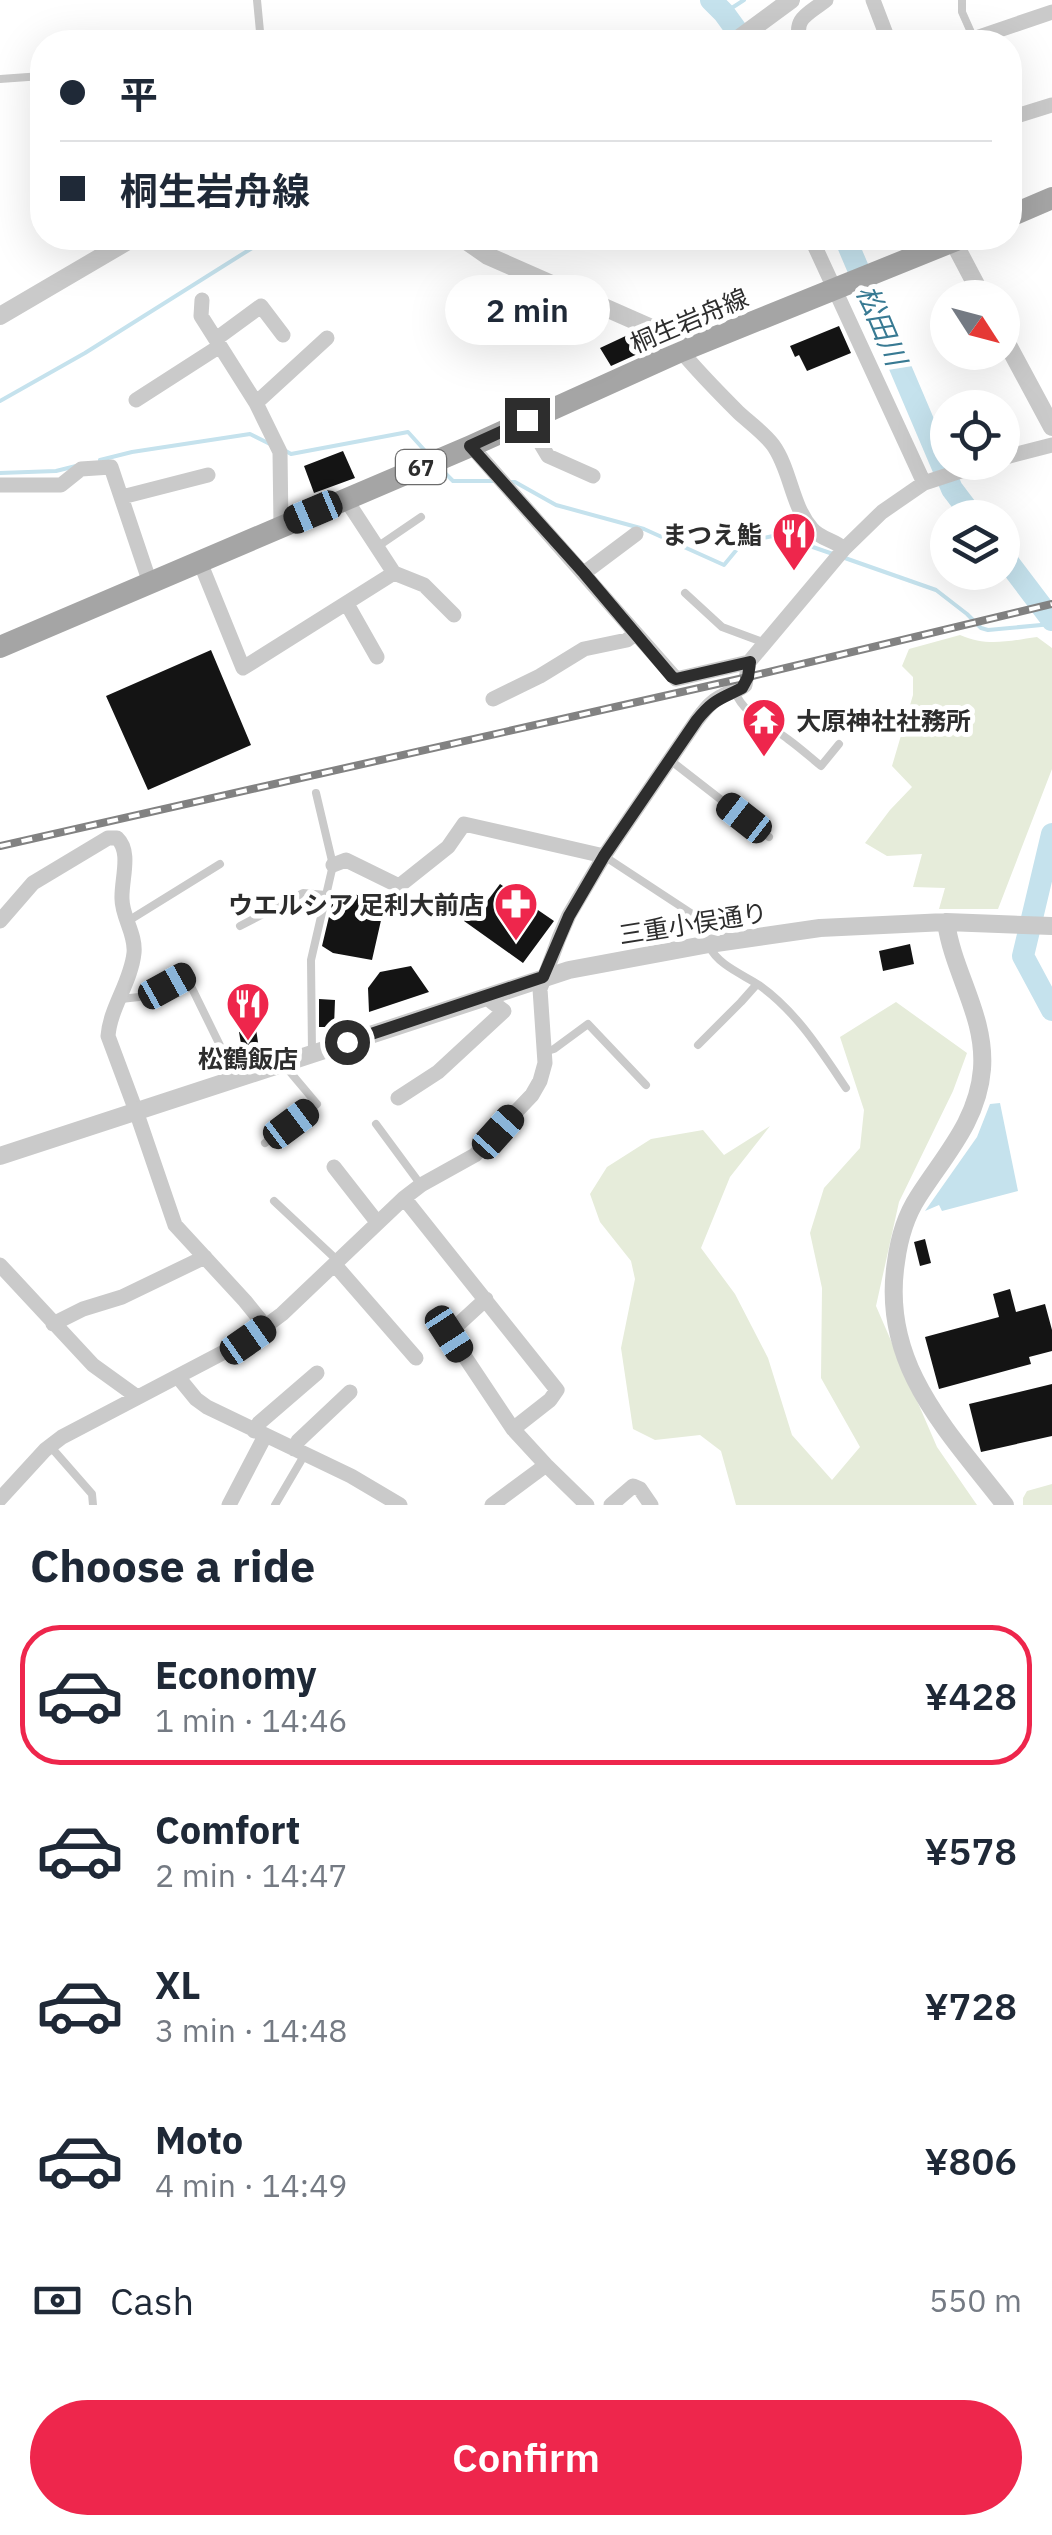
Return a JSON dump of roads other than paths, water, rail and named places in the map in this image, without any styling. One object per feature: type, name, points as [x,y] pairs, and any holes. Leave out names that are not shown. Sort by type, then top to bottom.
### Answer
[{"type":"main road","points":[[1022,211],[1052,198]]},
{"type":"main road","name":"桐生岩舟線","points":[[0,647],[470,446],[680,351],[929,250]]},
{"type":"street","points":[[797,30],[799,23],[826,0]]},
{"type":"street","points":[[873,0],[884,30]]},
{"type":"street","points":[[751,30],[781,3]]},
{"type":"street","points":[[1000,30],[1052,12]]},
{"type":"street","points":[[1022,114],[1052,105]]},
{"type":"street","points":[[0,316],[113,250]]},
{"type":"street","points":[[479,250],[656,330],[773,445],[798,506],[812,529],[844,549]]},
{"type":"street","points":[[818,250],[839,288],[927,482]]},
{"type":"street","points":[[960,250],[975,280]]},
{"type":"street","points":[[202,300],[202,316],[256,403],[280,452],[281,526]]},
{"type":"street","points":[[136,400],[218,343],[260,306],[283,335]]},
{"type":"street","points":[[256,403],[327,338]]},
{"type":"street","points":[[1020,367],[1052,427]]},
{"type":"street","points":[[527,420],[548,456],[593,476]]},
{"type":"street","points":[[1020,453],[1052,444]]},
{"type":"street","points":[[470,446],[676,679],[750,662]]},
{"type":"street","points":[[0,484],[61,485],[81,469],[111,467],[150,583]]},
{"type":"street","points":[[122,497],[208,475]]},
{"type":"street","points":[[3,1490],[62,1437],[266,1327],[404,1198],[475,1155],[498,1132],[540,1081],[545,1064],[540,989],[543,977],[569,916],[604,856],[710,704],[746,685],[750,662],[844,549],[882,512],[933,480]]},
{"type":"street","points":[[345,498],[394,574],[424,585],[454,615]]},
{"type":"street","points":[[584,573],[636,534]]},
{"type":"street","points":[[200,562],[243,668],[394,574]]},
{"type":"street","points":[[347,604],[376,657]]},
{"type":"street","points":[[493,699],[584,650],[626,640],[635,634]]},
{"type":"street","points":[[333,865],[346,860],[398,886],[448,847],[464,824],[604,856]]},
{"type":"street","points":[[0,921],[33,883],[108,838],[123,844],[121,904],[134,952],[108,1036],[175,1225],[266,1327]]},
{"type":"street","points":[[946,922],[980,1030],[980,1083],[963,1131],[906,1220],[895,1270],[894,1316],[900,1345],[918,1386],[1004,1505]]},
{"type":"street","name":"三重小俣通り","points":[[0,1156],[584,966],[820,928],[946,922],[1052,926]]},
{"type":"street","points":[[398,1098],[438,1072],[504,1011],[489,995]]},
{"type":"street","points":[[334,1167],[377,1222]]},
{"type":"street","points":[[404,1198],[557,1390],[513,1429]]},
{"type":"street","points":[[53,1324],[83,1309],[122,1297],[205,1257]]},
{"type":"street","points":[[336,1263],[416,1358]]},
{"type":"street","points":[[0,1265],[93,1365],[136,1396]]},
{"type":"street","points":[[486,1299],[449,1334],[513,1429],[587,1505]]},
{"type":"street","points":[[229,1505],[260,1433],[259,1423],[317,1373]]},
{"type":"street","points":[[178,1377],[196,1399],[400,1505]]},
{"type":"street","points":[[300,1452],[298,1441],[350,1392]]},
{"type":"street","points":[[492,1505],[546,1465]]},
{"type":"street","points":[[611,1505],[632,1486],[652,1505]]},
{"type":"lane","points":[[257,0],[260,30]]},
{"type":"lane","points":[[962,0],[966,30]]},
{"type":"lane","points":[[0,79],[30,77]]},
{"type":"lane","points":[[377,547],[421,517]]},
{"type":"lane","points":[[685,593],[722,628],[764,643]]},
{"type":"lane","points":[[735,692],[753,715],[820,766],[840,744]]},
{"type":"lane","points":[[670,760],[769,837]]},
{"type":"lane","points":[[312,1054],[311,960],[333,865],[316,793]]},
{"type":"lane","points":[[604,856],[706,923]]},
{"type":"lane","points":[[128,921],[220,864]]},
{"type":"lane","points":[[240,926],[302,892],[326,895]]},
{"type":"lane","points":[[709,944],[718,959],[757,984],[795,1017],[846,1088]]},
{"type":"lane","points":[[120,999],[148,996],[186,976],[236,1078]]},
{"type":"lane","points":[[698,1045],[757,984]]},
{"type":"lane","points":[[544,1052],[588,1024],[646,1084]]},
{"type":"lane","points":[[266,1144],[317,1104],[282,1063]]},
{"type":"lane","points":[[376,1124],[421,1185]]},
{"type":"lane","points":[[274,1201],[336,1263]]},
{"type":"lane","points":[[50,1446],[92,1494],[93,1505]]},
{"type":"lane","points":[[274,1505],[300,1452]]},
{"type":"water","points":[[1000,1103],[1018,1191],[942,1211],[939,1205],[925,1211],[977,1137],[990,1104]]},
{"type":"waterway","name":"松田川","points":[[711,0],[736,30]]},
{"type":"waterway","points":[[724,13],[744,0]]},
{"type":"waterway","points":[[0,401],[85,353],[249,250]]},
{"type":"waterway","name":"松田川","points":[[850,250],[952,489],[960,500]]},
{"type":"waterway","points":[[284,450],[291,454],[408,432],[427,453]]},
{"type":"waterway","points":[[100,460],[250,434],[270,444]]},
{"type":"waterway","points":[[0,473],[56,471],[76,466]]},
{"type":"waterway","points":[[440,468],[453,481],[495,481]]},
{"type":"waterway","points":[[510,482],[556,505],[644,529],[724,565],[743,542],[778,535],[833,554]]},
{"type":"waterway","points":[[842,557],[936,590],[981,628],[1052,624]]},
{"type":"waterway","name":"松田川","points":[[1020,578],[1052,620]]},
{"type":"waterway","name":"松田川","points":[[1052,834],[1023,956],[1052,1010]]},
{"type":"railway","points":[[0,846],[1052,604]]},
{"type":"place","name":"まつえ鮨","points":[[794,572]]},
{"type":"place","name":"大原神社社務所","points":[[764,758]]},
{"type":"place","name":"ウエルシア 足利大前店","points":[[516,942]]},
{"type":"place","name":"松鶴飯店","points":[[248,1042]]}]
